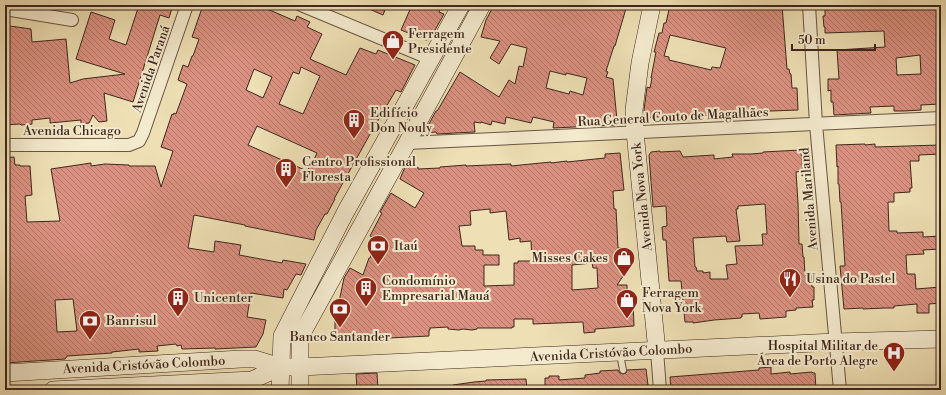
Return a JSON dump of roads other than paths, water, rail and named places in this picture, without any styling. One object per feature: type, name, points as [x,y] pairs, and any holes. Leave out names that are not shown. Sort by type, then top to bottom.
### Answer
[{"type":"main road","points":[[280,390],[282,336],[345,213],[461,5]]},
{"type":"main road","points":[[300,390],[300,337],[482,5]]},
{"type":"main road","name":"Avenida Nova York","points":[[652,5],[640,63],[634,110],[657,351]]},
{"type":"main road","name":"Avenida Cristóvão Colombo","points":[[5,373],[241,359],[255,359],[281,367],[300,367],[835,342],[941,339]]},
{"type":"main road","name":"Avenida Cristóvão Colombo","points":[[53,390],[252,380],[281,367]]},
{"type":"street","name":"Avenida Paraná","points":[[139,141],[187,5]]},
{"type":"street","points":[[301,5],[431,60]]},
{"type":"street","name":"Avenida Mariland","points":[[809,5],[816,124],[840,390]]},
{"type":"street","points":[[5,9],[72,20]]},
{"type":"street","name":"Rua General Couto de Magalhães","points":[[407,143],[941,118]]},
{"type":"street","name":"Avenida Chicago","points":[[5,145],[129,145],[139,141]]},
{"type":"street","name":"Avenida Nova York","points":[[656,389],[657,351]]},
{"type":"lane","points":[[620,353],[623,370]]},
{"type":"place","name":"Ferragem Presidente","points":[[393,60]]},
{"type":"place","name":"Edifício Don Nouly","points":[[354,140]]},
{"type":"place","name":"Centro Profissional Floresta","points":[[286,188]]},
{"type":"place","name":"Itaú","points":[[378,266]]},
{"type":"place","name":"Misses Cakes","points":[[624,278]]},
{"type":"place","name":"Usina do Pastel","points":[[790,298]]},
{"type":"place","name":"Condomínio Empresarial Mauá","points":[[366,308]]},
{"type":"place","name":"Unicenter","points":[[178,318]]},
{"type":"place","name":"Ferragem Nova York","points":[[627,320]]},
{"type":"place","name":"Banco Santander","points":[[340,328]]},
{"type":"place","name":"Banrisul","points":[[90,340]]},
{"type":"place","name":"Hospital Militar de Área de Porto Alegre","points":[[894,372]]}]
